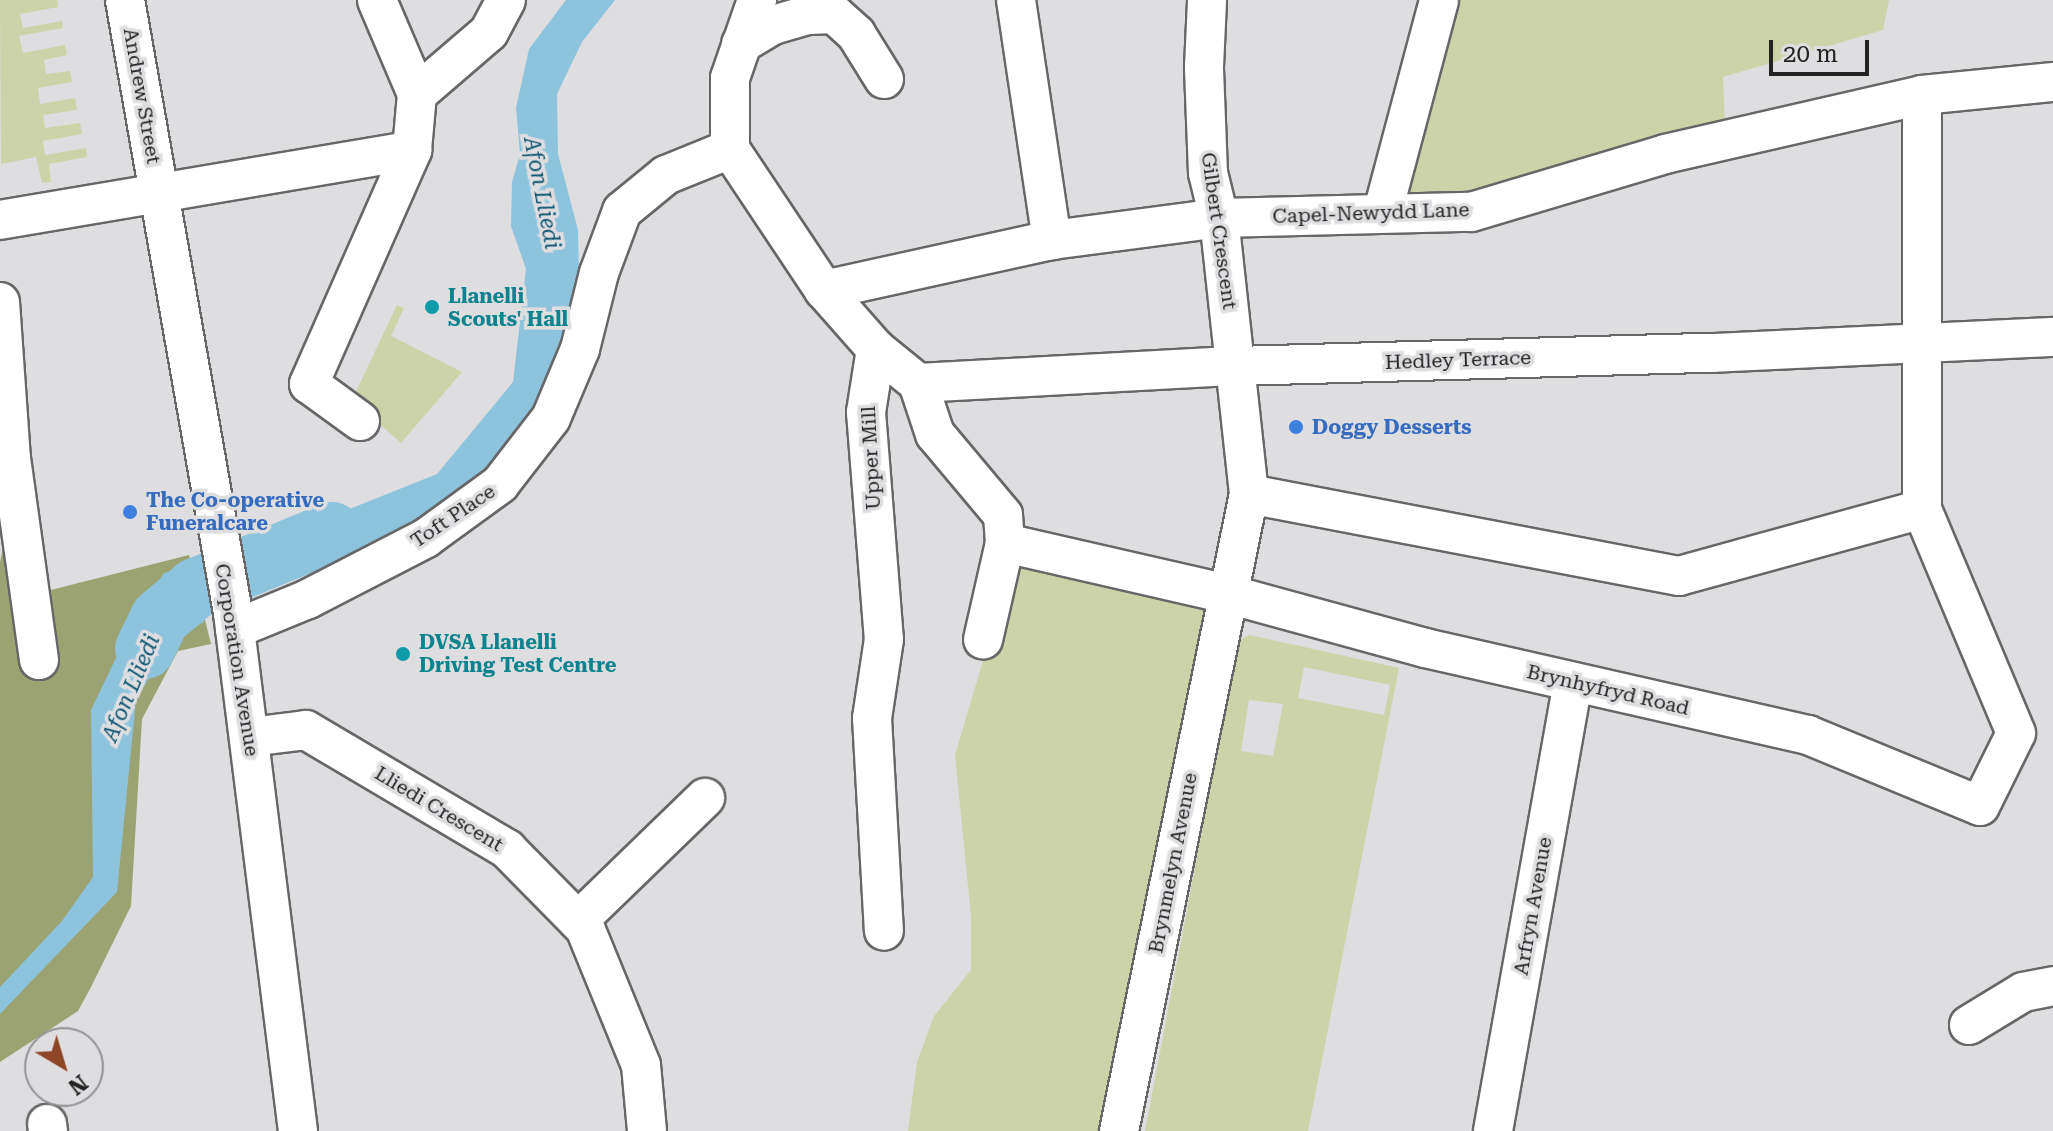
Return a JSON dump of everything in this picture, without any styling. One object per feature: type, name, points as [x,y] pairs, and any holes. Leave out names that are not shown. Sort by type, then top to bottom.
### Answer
[{"type":"street","name":"Andrew Street","points":[[125,0],[159,192]]},
{"type":"street","points":[[360,421],[309,384],[412,150],[417,94],[377,0]]},
{"type":"street","points":[[417,94],[489,32],[506,0]]},
{"type":"street","points":[[757,0],[730,78],[730,149],[824,290],[876,349],[918,383],[935,434],[1003,515],[1005,543],[983,640]]},
{"type":"street","points":[[1016,0],[1052,240]]},
{"type":"street","name":"Gilbert Crescent","points":[[1207,0],[1204,67],[1208,173],[1219,218],[1249,494]]},
{"type":"street","points":[[1383,211],[1439,0]]},
{"type":"street","points":[[741,44],[757,31],[773,25],[808,15],[834,14],[856,34],[884,79]]},
{"type":"street","name":"Capel-Newydd Lane","points":[[824,290],[1052,240],[1219,218],[1383,211],[1471,212],[1665,154],[1922,95],[2053,82]]},
{"type":"street","points":[[1249,494],[1679,576],[1922,509],[1922,95]]},
{"type":"street","name":"Toft Place","points":[[234,621],[308,599],[426,538],[500,484],[551,418],[580,349],[599,273],[622,211],[666,175],[730,149]]},
{"type":"street","points":[[0,220],[412,150]]},
{"type":"street","name":"Corporation Avenue","points":[[159,192],[234,621],[298,1131]]},
{"type":"street","points":[[1,320],[11,458],[39,660]]},
{"type":"street","name":"Hedley Terrace","points":[[918,383],[1236,366],[1697,353],[2053,337]]},
{"type":"street","name":"Upper Mill","points":[[876,349],[866,412],[884,639],[872,718],[884,931]]},
{"type":"street","name":"Brynmelyn Avenue","points":[[1119,1131],[1249,494]]},
{"type":"street","name":"Brynhyfryd Road","points":[[1005,543],[1228,594],[1425,648],[1808,735],[1980,806],[2016,733],[1922,509]]},
{"type":"street","name":"Arfryn Avenue","points":[[1493,1131],[1573,682]]},
{"type":"street","name":"Lliedi Crescent","points":[[250,737],[306,730],[507,849],[585,928],[641,1065],[647,1131]]},
{"type":"street","points":[[578,921],[705,798]]},
{"type":"street","points":[[1969,1025],[2023,992],[2053,986]]},
{"type":"green space","points":[[0,0],[57,0],[58,7],[20,14],[23,28],[62,21],[63,28],[19,36],[23,53],[65,45],[67,55],[44,60],[46,74],[70,71],[72,82],[38,88],[40,104],[75,98],[77,110],[43,115],[45,128],[80,123],[82,134],[43,141],[45,155],[86,148],[87,157],[49,164],[51,182],[42,183],[36,157],[1,164]]},
{"type":"green space","points":[[1452,0],[1889,0],[1883,30],[1723,77],[1725,129],[1468,201],[1399,190]]},
{"type":"green space","points":[[397,305],[404,308],[391,336],[462,372],[401,443],[352,400]]},
{"type":"green space","points":[[23,545],[39,593],[189,555],[211,644],[178,651],[142,719],[131,906],[91,987],[78,1011],[54,1027],[24,1027],[24,1046],[0,1062],[0,562],[3,547]]},
{"type":"green space","points":[[1012,563],[1208,596],[1103,1131],[908,1131],[917,1062],[934,1016],[971,970],[971,916],[955,755]]},
{"type":"green space","points":[[1249,635],[1399,668],[1308,1131],[1145,1131],[1238,641]],"holes":[[[1304,667],[1390,685],[1384,715],[1298,698]],[[1249,700],[1283,704],[1273,756],[1241,751]]]},
{"type":"water","points":[[566,0],[615,0],[582,42],[557,94],[558,154],[578,230],[579,276],[564,342],[535,403],[487,477],[436,520],[261,592],[252,548],[437,474],[513,382],[526,269],[511,226],[512,182],[520,154],[516,108],[529,49]]},
{"type":"water","points":[[191,567],[204,622],[172,638],[136,700],[117,892],[0,1014],[0,987],[62,921],[93,877],[91,710],[138,612],[164,573]]},
{"type":"waterway","name":"Afon Lliedi","points":[[145,649],[160,618],[196,588],[332,532]]},
{"type":"place","name":"Llanelli Scouts' Hall","points":[[432,307]]},
{"type":"place","name":"Doggy Desserts","points":[[1296,427]]},
{"type":"place","name":"The Co-operative Funeralcare","points":[[130,512]]},
{"type":"place","name":"DVSA Llanelli Driving Test Centre","points":[[403,654]]}]
